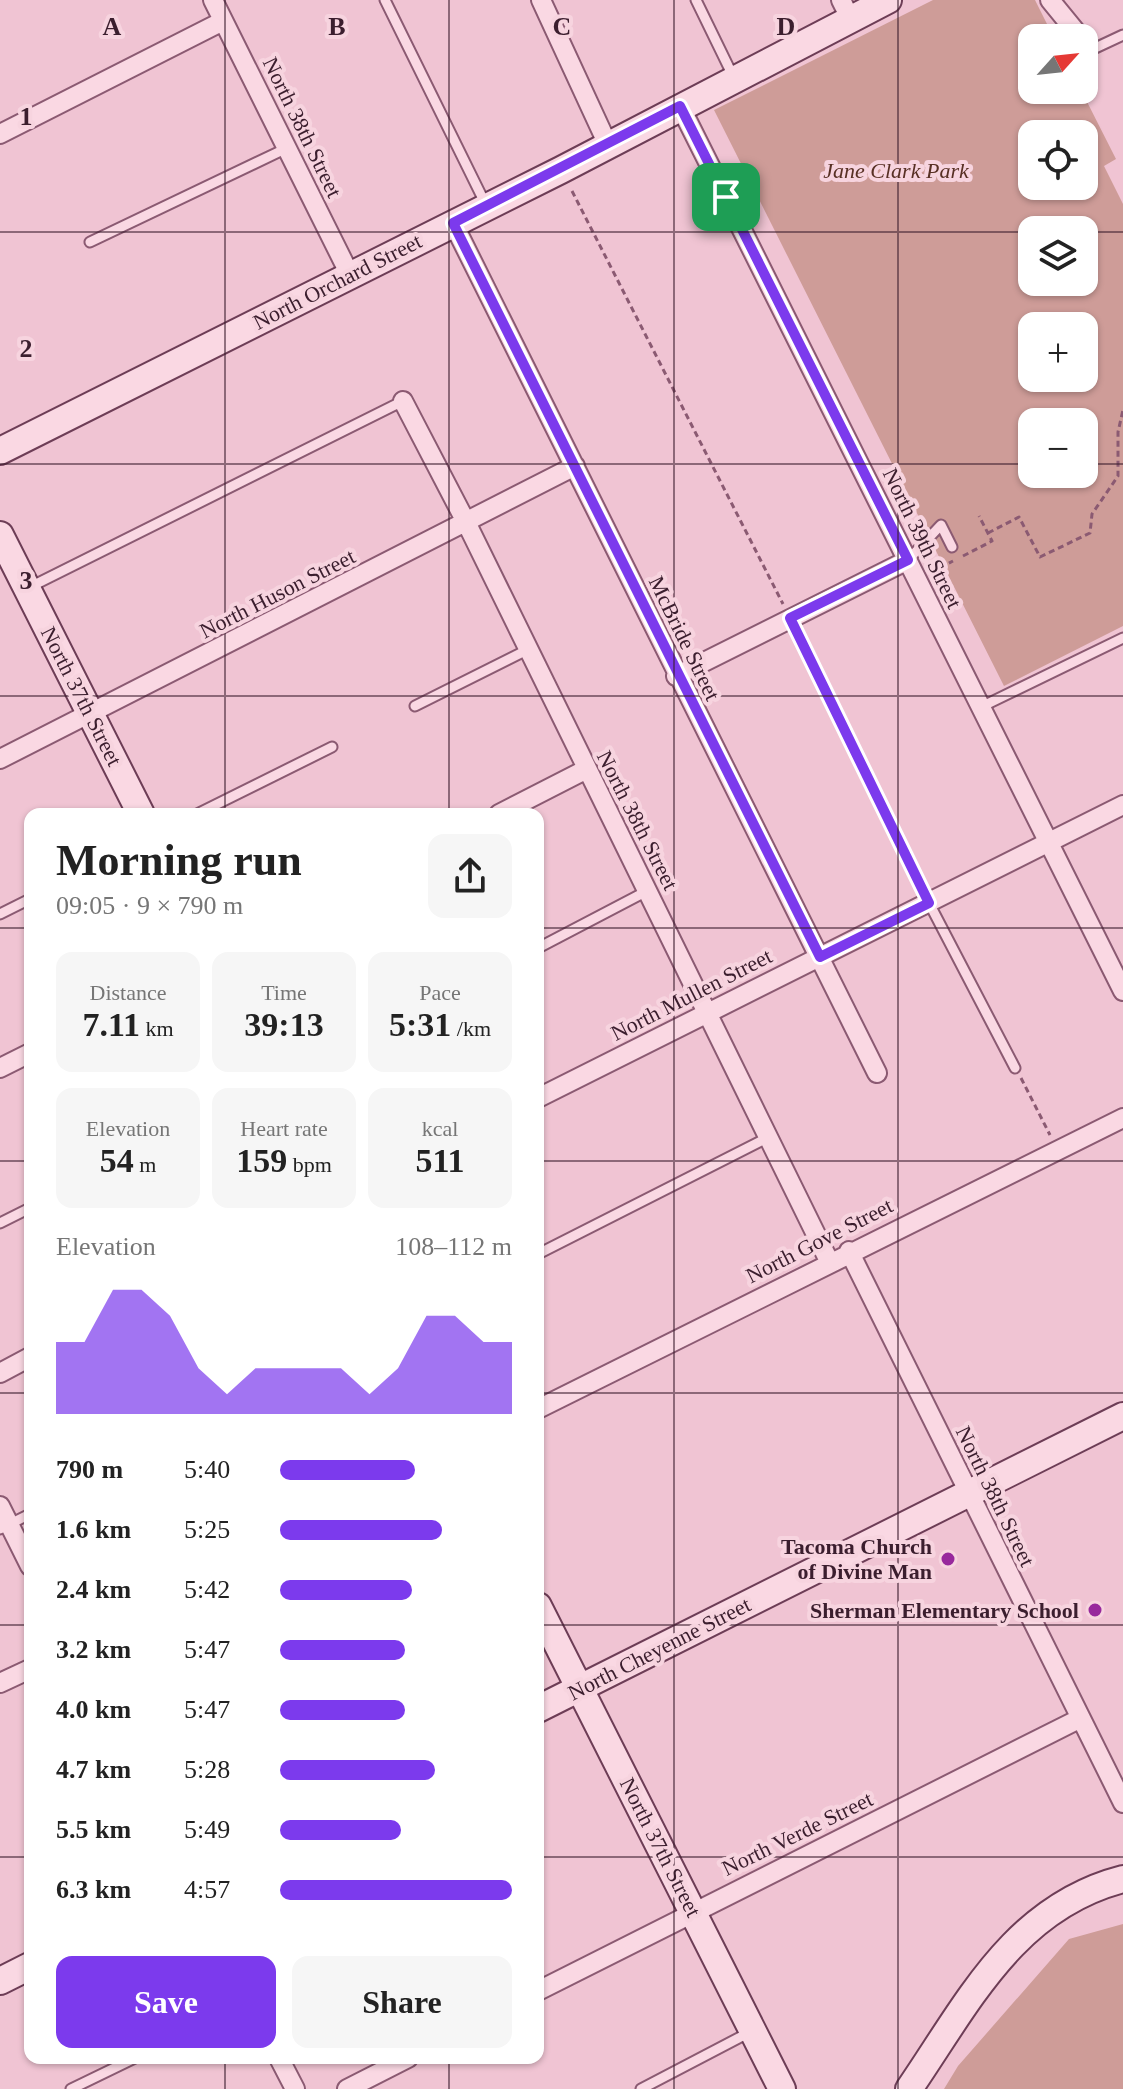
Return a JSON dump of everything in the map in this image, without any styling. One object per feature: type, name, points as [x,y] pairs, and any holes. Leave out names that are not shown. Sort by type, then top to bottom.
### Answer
[{"type":"street","name":"North 38th Street","points":[[213,0],[350,275]]},
{"type":"street","points":[[541,0],[608,145]]},
{"type":"street","name":"North Orchard Street","points":[[0,451],[561,170],[735,79],[846,10],[888,0]]},
{"type":"street","points":[[1050,0],[1070,24]]},
{"type":"street","points":[[0,134],[223,21]]},
{"type":"street","name":"North 39th Street","points":[[680,106],[1048,844],[1118,968],[1123,991]]},
{"type":"street","name":"McBride Street","points":[[453,223],[676,676],[877,1073]]},
{"type":"street","name":"North 38th Street","points":[[403,401],[467,524],[585,770],[708,1012],[829,1261]]},
{"type":"street","name":"North Huson Street","points":[[0,759],[467,524],[575,466]]},
{"type":"street","name":"North 37th Street","points":[[0,535],[138,808]]},
{"type":"street","points":[[676,676],[908,560]]},
{"type":"street","points":[[511,808],[585,770]]},
{"type":"street","name":"North Mullen Street","points":[[544,1095],[1123,805]]},
{"type":"street","points":[[0,1068],[24,1056]]},
{"type":"street","name":"North Gove Street","points":[[544,1406],[849,1251],[1123,1118]]},
{"type":"street","name":"North 38th Street","points":[[849,1251],[1123,1803]]},
{"type":"street","points":[[0,1373],[24,1360]]},
{"type":"street","name":"North Cheyenne Street","points":[[544,1706],[1123,1416]]},
{"type":"street","points":[[0,1506],[5,1527],[24,1557]]},
{"type":"street","name":"North 37th Street","points":[[544,1617],[782,2089]]},
{"type":"street","points":[[0,1683],[24,1672]]},
{"type":"street","name":"North Verde Street","points":[[544,1988],[1079,1719]]},
{"type":"street","points":[[909,2089],[992,1967],[1020,1934],[1072,1898],[1123,1879]]},
{"type":"street","points":[[0,1981],[24,1969]]},
{"type":"street","points":[[282,2064],[295,2089]]},
{"type":"street","points":[[347,2089],[396,2064]]},
{"type":"lane","points":[[385,0],[487,206]]},
{"type":"lane","points":[[696,0],[735,79]]},
{"type":"lane","points":[[1098,40],[1123,35]]},
{"type":"lane","points":[[90,242],[287,148]]},
{"type":"lane","points":[[27,588],[403,401]]},
{"type":"lane","points":[[908,560],[941,525],[952,547]]},
{"type":"lane","points":[[790,618],[929,903],[1015,1068]]},
{"type":"lane","points":[[981,707],[1123,638]]},
{"type":"lane","points":[[415,706],[527,650]]},
{"type":"lane","points":[[209,808],[332,747]]},
{"type":"lane","points":[[544,945],[647,891]]},
{"type":"lane","points":[[0,914],[24,902]]},
{"type":"lane","points":[[544,1251],[769,1137]]},
{"type":"lane","points":[[0,1223],[24,1211]]},
{"type":"lane","points":[[5,1527],[24,1517]]},
{"type":"lane","points":[[641,2089],[753,2031]]},
{"type":"lane","points":[[71,2089],[123,2064]]},
{"type":"path","points":[[561,170],[790,618]]},
{"type":"path","points":[[988,533],[1019,517],[1040,557],[1090,533],[1092,514],[1118,476],[1122,462],[1118,432],[1123,410]]},
{"type":"path","points":[[1015,1068],[1057,1149]]},
{"type":"green space","name":"Jane Clark Park","points":[[933,0],[1035,0],[1047,24],[1018,24],[1018,104],[1088,104],[1096,120],[1018,120],[1018,200],[1098,200],[1098,124],[1116,159],[1104,166],[1123,204],[1123,626],[1004,686],[714,110]]},
{"type":"green space","points":[[1123,1924],[1123,2089],[944,2089],[958,2066],[1069,1939]]},
{"type":"place","name":"Tacoma Church of Divine Man","points":[[948,1559]]},
{"type":"place","name":"Sherman Elementary School","points":[[1095,1610]]},
{"type":"route","points":[[680,106],[726,197],[908,560],[790,618],[929,903],[820,957],[676,676],[453,223],[680,106]]}]
